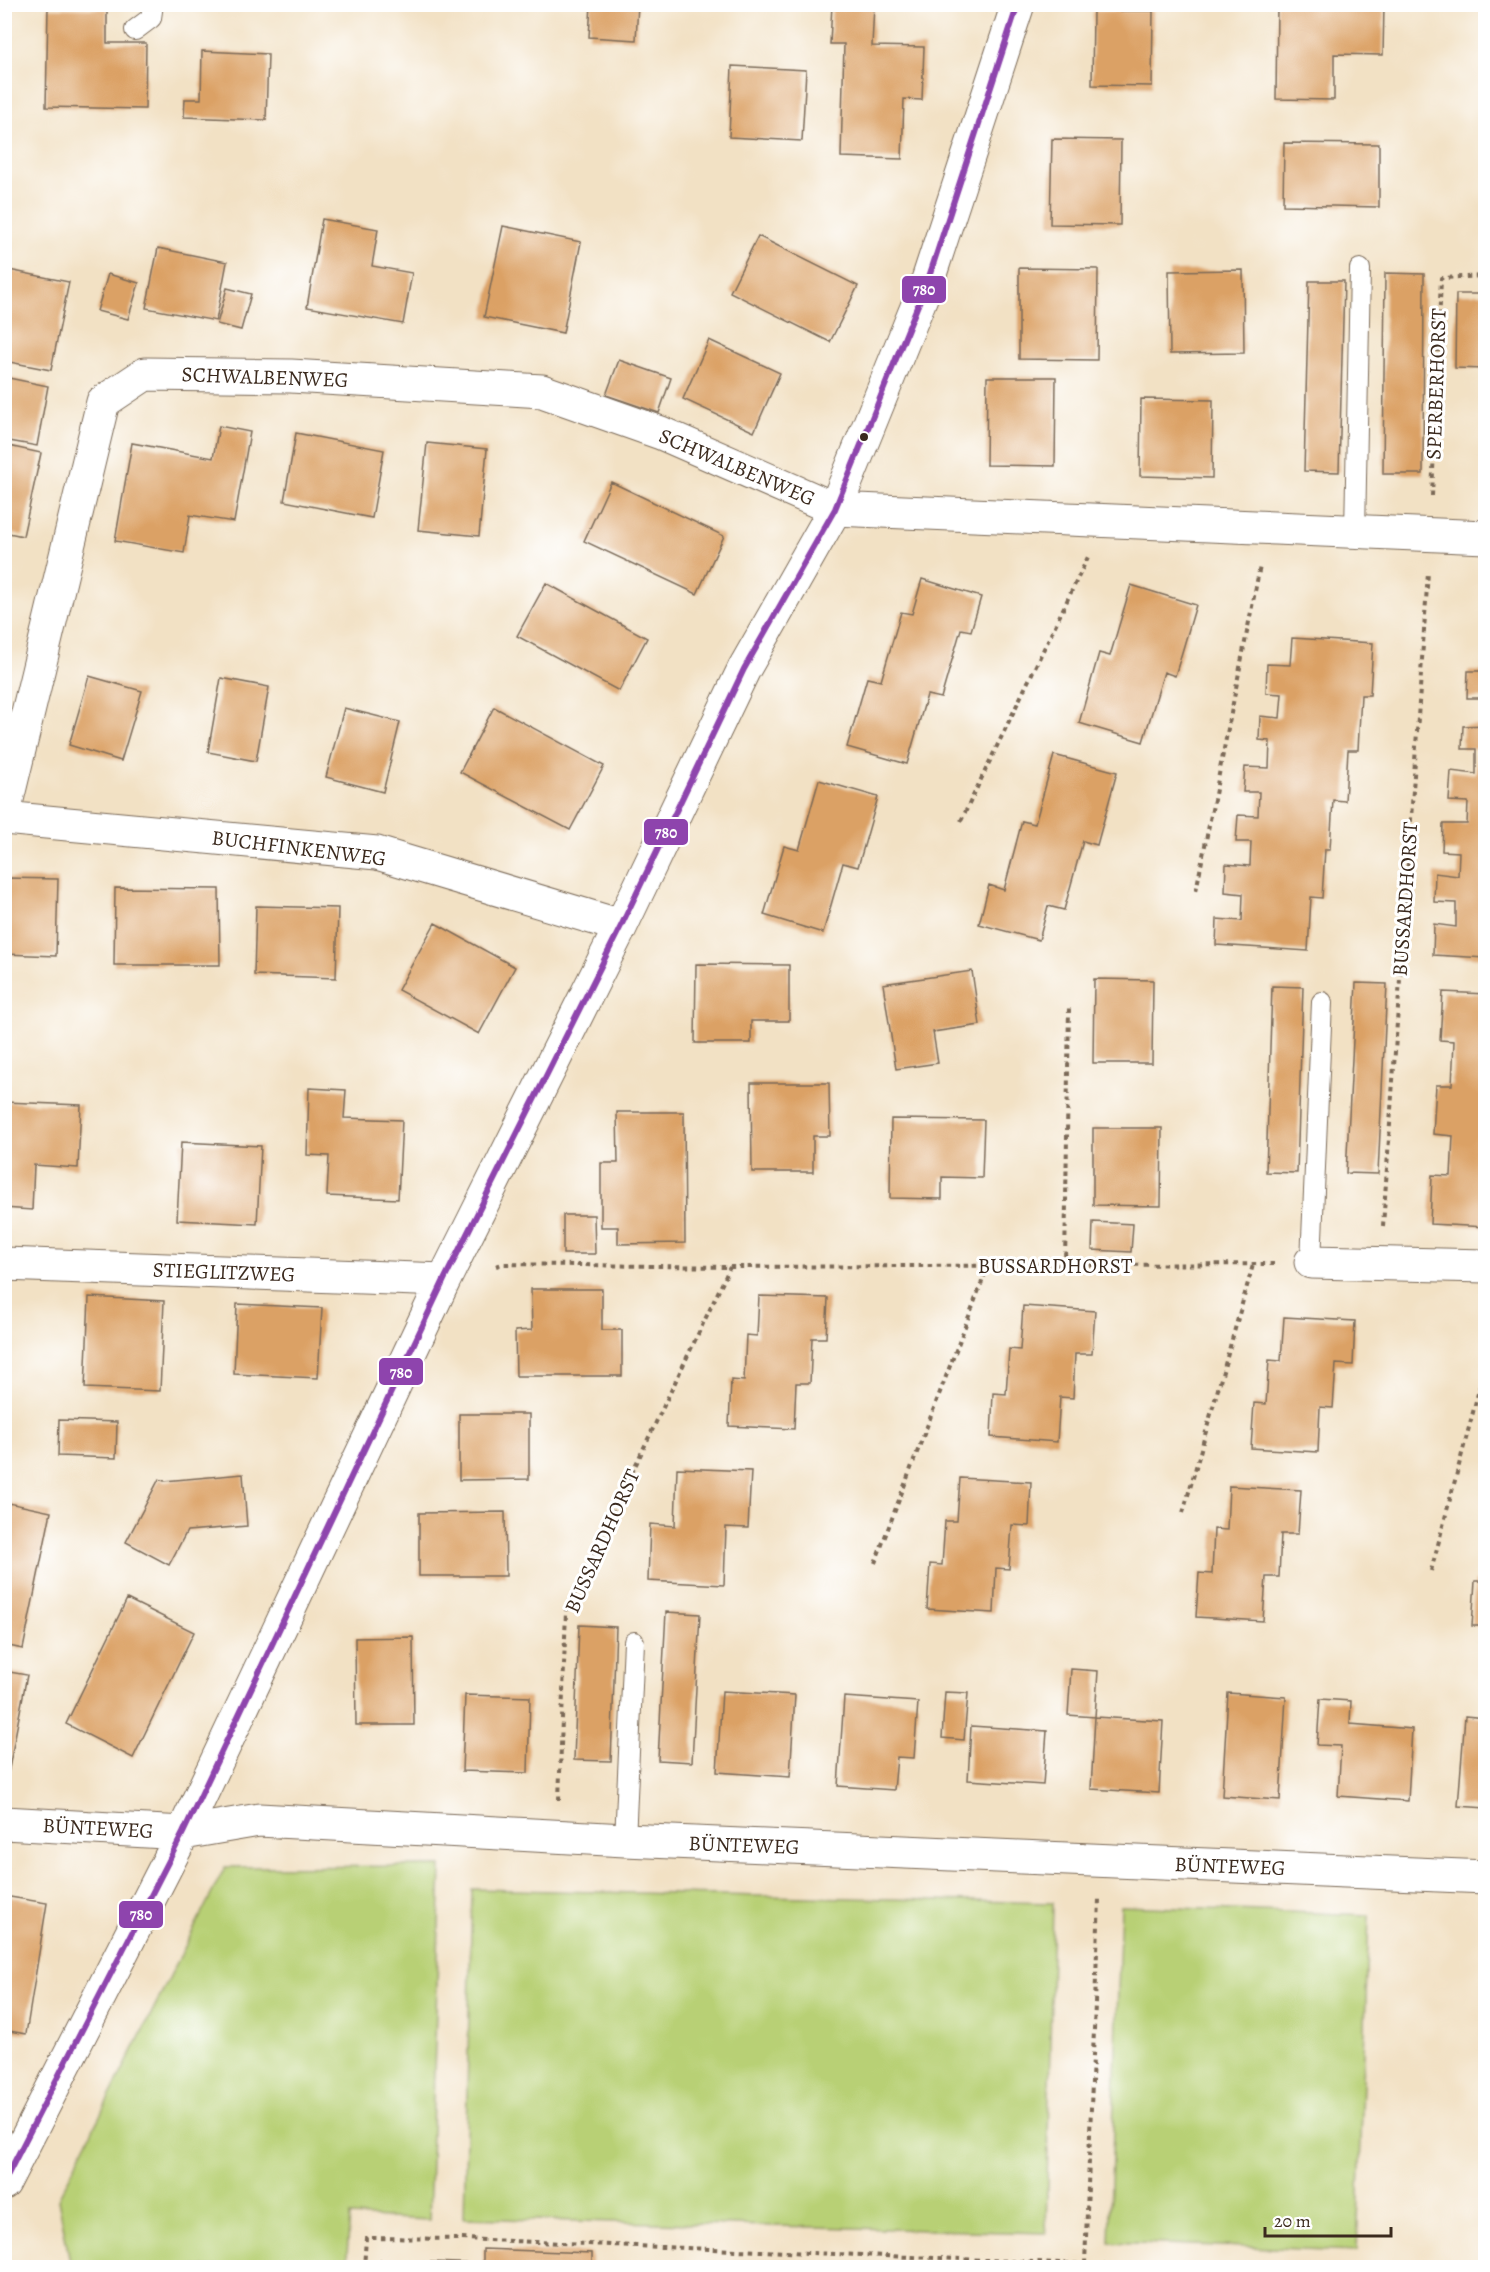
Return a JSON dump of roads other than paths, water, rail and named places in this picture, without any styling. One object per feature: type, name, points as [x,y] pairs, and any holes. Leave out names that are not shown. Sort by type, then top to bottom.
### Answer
[{"type":"street","points":[[4,2183],[183,1833],[444,1280],[621,926],[744,669],[834,509],[928,280],[1018,4]]},
{"type":"street","name":"SCHWALBENWEG","points":[[4,812],[103,402],[145,374],[291,376],[542,391],[661,433],[834,509]]},
{"type":"street","points":[[834,509],[1485,537]]},
{"type":"street","name":"BUCHFINKENWEG","points":[[4,818],[377,853],[621,926]]},
{"type":"street","points":[[1311,1262],[1485,1266]]},
{"type":"street","name":"STIEGLITZWEG","points":[[4,1264],[444,1280]]},
{"type":"street","name":"BÜNTEWEG","points":[[4,1823],[183,1833],[259,1820],[625,1840],[1485,1877]]},
{"type":"lane","points":[[135,30],[151,18],[153,4]]},
{"type":"lane","points":[[1355,532],[1360,269]]},
{"type":"lane","points":[[1311,1262],[1322,1002]]},
{"type":"lane","points":[[625,1840],[634,1642]]}]
